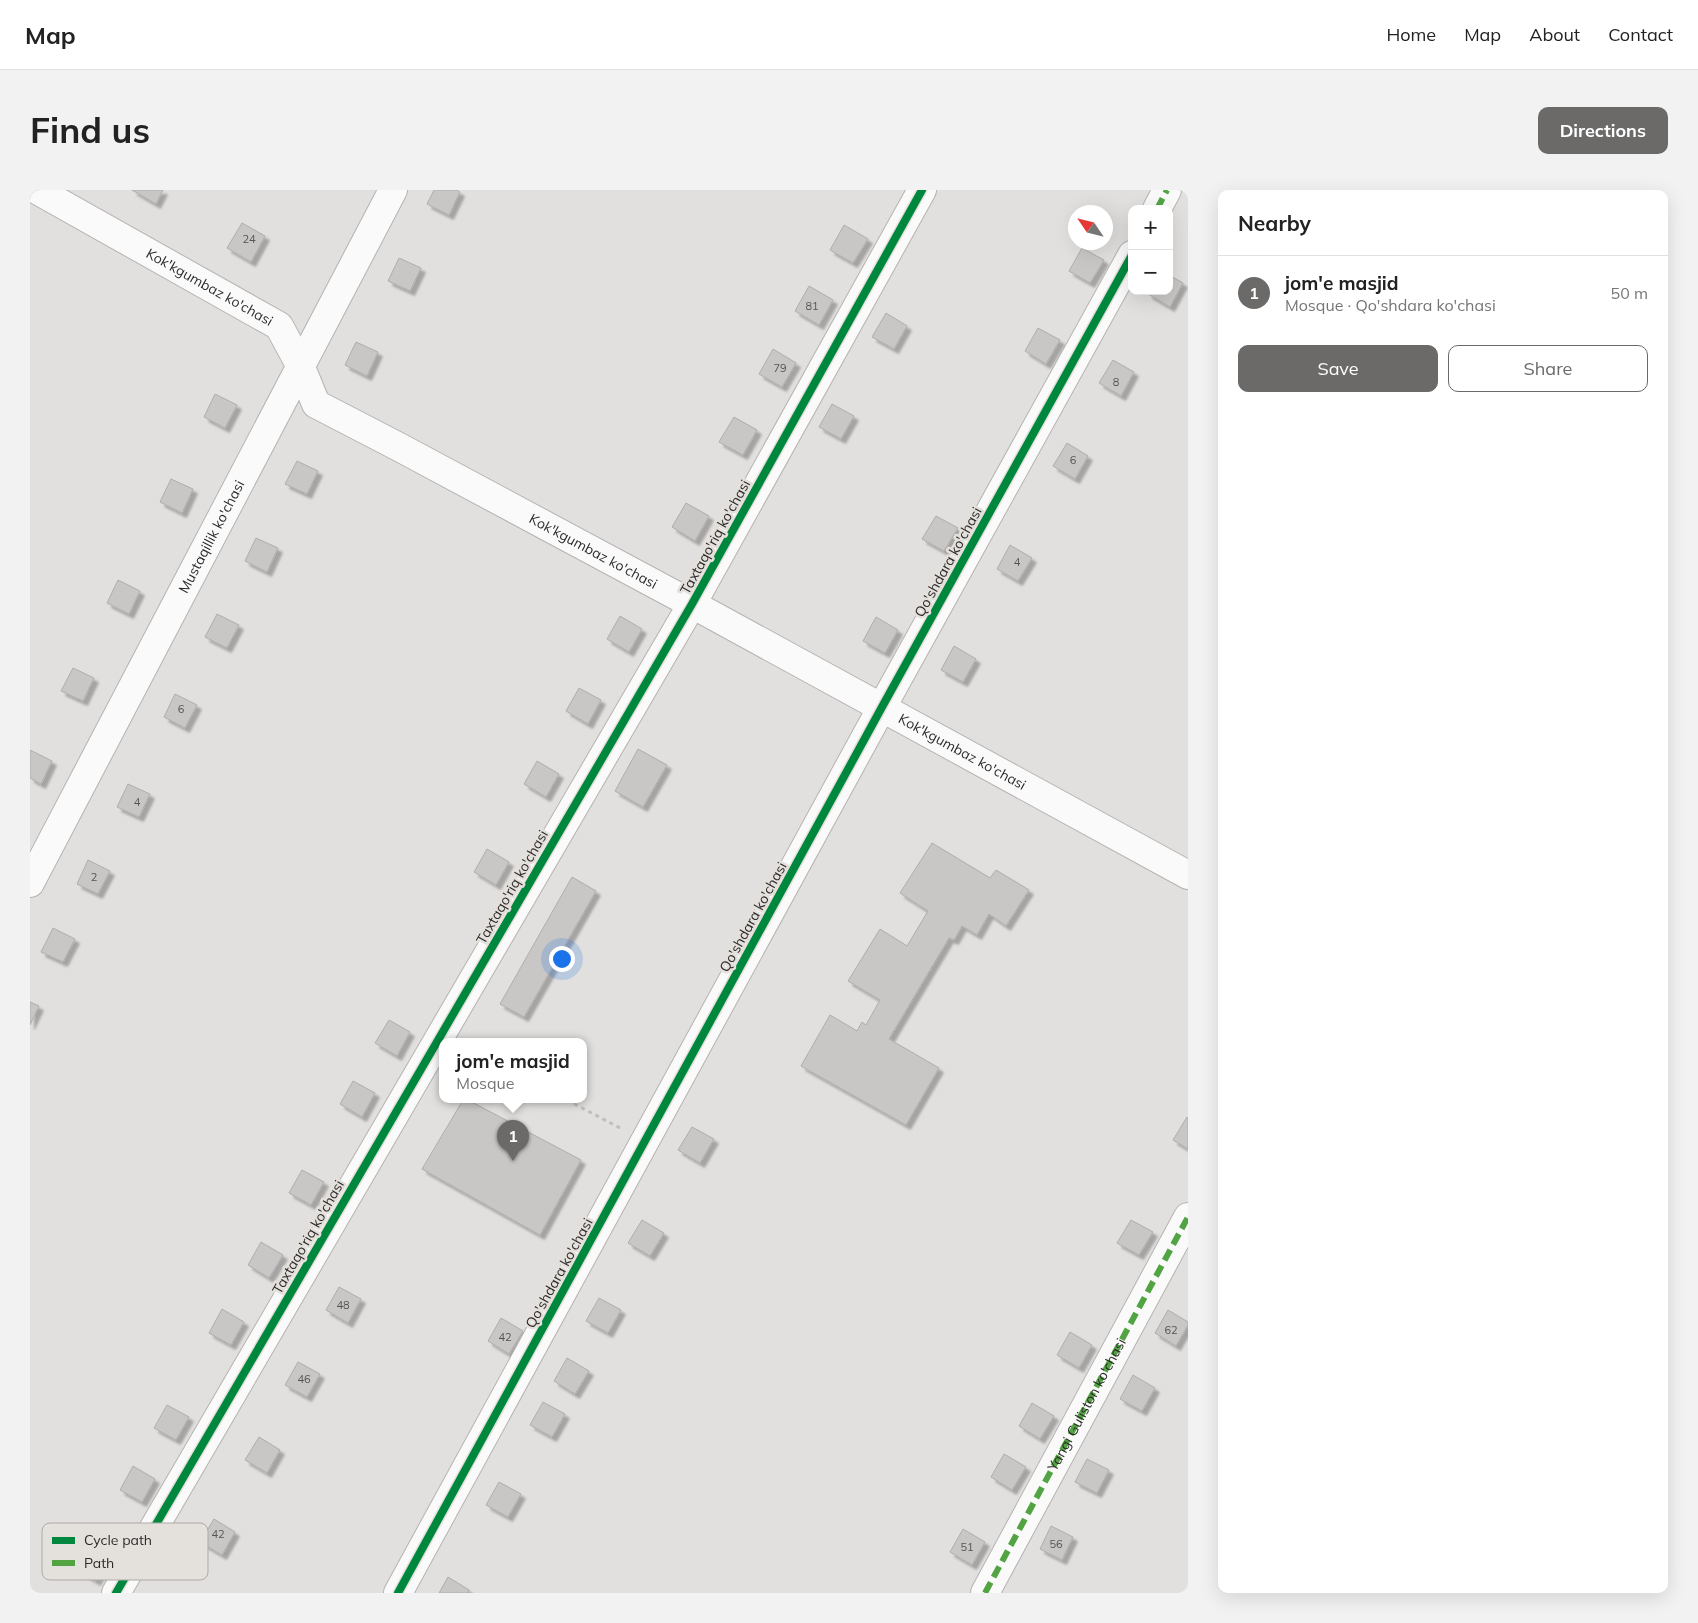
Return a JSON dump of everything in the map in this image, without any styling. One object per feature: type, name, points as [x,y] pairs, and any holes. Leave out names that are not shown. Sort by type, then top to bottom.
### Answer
[{"type":"street","name":"Kok'kgumbaz ko'chasi","points":[[37,190],[280,326],[300,365],[316,404],[692,604],[1188,875]]},
{"type":"street","name":"Mustaqillik ko'chasi","points":[[30,883],[393,190]]},
{"type":"street","name":"Taxtaqo'riq ko'chasi","points":[[439,1038],[692,604],[922,190]]},
{"type":"street","points":[[1159,205],[1167,190]]},
{"type":"street","name":"Qo'shdara ko'chasi","points":[[398,1593],[1128,261]]},
{"type":"street","name":"Taxtaqo'riq ko'chasi","points":[[157,1523],[439,1038]]},
{"type":"street","name":"Yangi Guliston ko'chasi","points":[[985,1593],[1188,1217]]},
{"type":"street","name":"Taxtaqo'riq ko'chasi","points":[[116,1593],[124,1580]]},
{"type":"path","points":[[573,1103],[645,1140]]},
{"type":"building","points":[[132,190],[163,190],[156,204]]},
{"type":"building","points":[[434,190],[457,190],[460,192],[449,215],[427,204]]},
{"type":"building","points":[[242,223],[265,236],[251,262],[227,248]]},
{"type":"building","points":[[844,225],[868,239],[853,263],[830,250]]},
{"type":"building","points":[[1081,250],[1086,250],[1104,260],[1090,283],[1069,271]]},
{"type":"building","points":[[399,258],[421,268],[410,291],[388,281]]},
{"type":"building","points":[[1173,277],[1183,283],[1170,307],[1150,295],[1173,295]]},
{"type":"building","points":[[809,286],[833,300],[819,325],[795,311]]},
{"type":"building","points":[[886,313],[907,326],[894,349],[872,337]]},
{"type":"building","points":[[1038,328],[1060,340],[1046,364],[1025,351]]},
{"type":"building","points":[[356,342],[378,352],[367,376],[345,365]]},
{"type":"building","points":[[773,349],[796,363],[782,387],[759,374]]},
{"type":"building","points":[[1113,360],[1134,372],[1121,396],[1099,383]]},
{"type":"building","points":[[215,394],[237,405],[225,428],[204,417]]},
{"type":"building","points":[[832,404],[854,416],[841,439],[819,427]]},
{"type":"building","points":[[734,417],[757,430],[743,455],[719,442]]},
{"type":"building","points":[[1067,443],[1088,456],[1075,479],[1053,466]]},
{"type":"building","points":[[297,461],[318,471],[307,494],[285,484]]},
{"type":"building","points":[[171,479],[193,489],[182,513],[160,502]]},
{"type":"building","points":[[686,503],[709,516],[695,541],[672,527]]},
{"type":"building","points":[[936,516],[958,528],[944,551],[922,539]]},
{"type":"building","points":[[256,538],[278,548],[267,572],[245,561]]},
{"type":"building","points":[[1010,545],[1032,558],[1018,581],[997,569]]},
{"type":"building","points":[[118,580],[140,591],[129,614],[107,603]]},
{"type":"building","points":[[217,614],[239,625],[227,648],[205,637]]},
{"type":"building","points":[[620,616],[642,629],[629,652],[607,639]]},
{"type":"building","points":[[876,617],[898,630],[885,653],[863,641]]},
{"type":"building","points":[[954,646],[976,659],[963,682],[941,670]]},
{"type":"building","points":[[73,668],[94,678],[83,701],[61,691]]},
{"type":"building","points":[[579,688],[601,700],[588,724],[566,711]]},
{"type":"building","points":[[175,694],[197,705],[185,728],[164,717]]},
{"type":"building","points":[[638,749],[667,765],[643,807],[615,791]]},
{"type":"building","points":[[30,750],[52,761],[41,784],[30,778]]},
{"type":"building","points":[[537,761],[559,774],[546,797],[524,784]]},
{"type":"building","points":[[128,784],[150,794],[139,817],[117,807]]},
{"type":"building","points":[[932,843],[990,878],[996,870],[1029,890],[1006,926],[989,914],[977,935],[962,926],[954,940],[949,938],[889,1039],[939,1068],[906,1125],[801,1066],[830,1015],[857,1031],[862,1022],[866,1025],[880,1000],[848,981],[880,929],[907,946],[928,911],[900,893]]},
{"type":"building","points":[[487,849],[509,862],[496,885],[474,872]]},
{"type":"building","points":[[88,860],[110,871],[98,894],[77,884]]},
{"type":"building","points":[[572,877],[596,891],[524,1017],[500,1004]]},
{"type":"building","points":[[53,928],[75,939],[63,962],[41,952]]},
{"type":"building","points":[[30,1002],[39,1006],[30,1025]]},
{"type":"building","points":[[389,1020],[410,1032],[397,1056],[375,1043]]},
{"type":"building","points":[[353,1081],[375,1093],[362,1117],[340,1104]]},
{"type":"building","points":[[461,1103],[474,1103],[581,1160],[540,1235],[422,1169]]},
{"type":"building","points":[[1188,1118],[1188,1149],[1173,1140]]},
{"type":"building","points":[[692,1127],[714,1139],[700,1163],[678,1150]]},
{"type":"building","points":[[302,1170],[324,1182],[311,1205],[289,1193]]},
{"type":"building","points":[[642,1220],[664,1233],[650,1256],[628,1243]]},
{"type":"building","points":[[1131,1220],[1153,1232],[1139,1255],[1117,1243]]},
{"type":"building","points":[[261,1242],[283,1255],[269,1278],[248,1265]]},
{"type":"building","points":[[339,1287],[361,1299],[348,1323],[326,1310]]},
{"type":"building","points":[[599,1298],[621,1310],[608,1333],[586,1321]]},
{"type":"building","points":[[222,1309],[244,1322],[231,1345],[209,1333]]},
{"type":"building","points":[[1168,1310],[1188,1322],[1176,1346],[1155,1333]]},
{"type":"building","points":[[501,1318],[523,1331],[509,1354],[488,1341]]},
{"type":"building","points":[[1070,1332],[1092,1345],[1079,1368],[1057,1355]]},
{"type":"building","points":[[567,1358],[589,1371],[575,1394],[554,1381]]},
{"type":"building","points":[[298,1362],[320,1374],[307,1397],[285,1385]]},
{"type":"building","points":[[1133,1375],[1155,1388],[1142,1411],[1120,1399]]},
{"type":"building","points":[[543,1402],[565,1414],[552,1437],[530,1425]]},
{"type":"building","points":[[1032,1403],[1054,1416],[1040,1439],[1019,1426]]},
{"type":"building","points":[[167,1405],[189,1417],[176,1440],[154,1428]]},
{"type":"building","points":[[259,1437],[280,1450],[267,1473],[245,1460]]},
{"type":"building","points":[[1004,1454],[1026,1467],[1012,1490],[991,1477]]},
{"type":"building","points":[[1087,1459],[1109,1470],[1097,1493],[1075,1482]]},
{"type":"building","points":[[133,1466],[155,1479],[142,1502],[120,1490]]},
{"type":"building","points":[[499,1482],[521,1494],[508,1517],[486,1505]]},
{"type":"building","points":[[214,1519],[235,1532],[222,1555],[208,1547],[208,1529]]},
{"type":"building","points":[[1051,1526],[1073,1537],[1062,1560],[1040,1549]]},
{"type":"building","points":[[963,1529],[985,1542],[972,1565],[950,1552]]},
{"type":"building","points":[[448,1577],[469,1590],[468,1593],[439,1593]]},
{"type":"marked path","points":[[1159,205],[1167,190]]},
{"type":"marked path","points":[[985,1593],[1188,1217]]},
{"type":"cycle path","points":[[439,1038],[692,604],[922,190]]},
{"type":"cycle path","points":[[398,1593],[882,707],[1128,262]]},
{"type":"cycle path","points":[[157,1523],[439,1038]]},
{"type":"cycle path","points":[[116,1593],[124,1580]]},
{"type":"place","name":"jom'e masjid","points":[[513,1161]]}]
